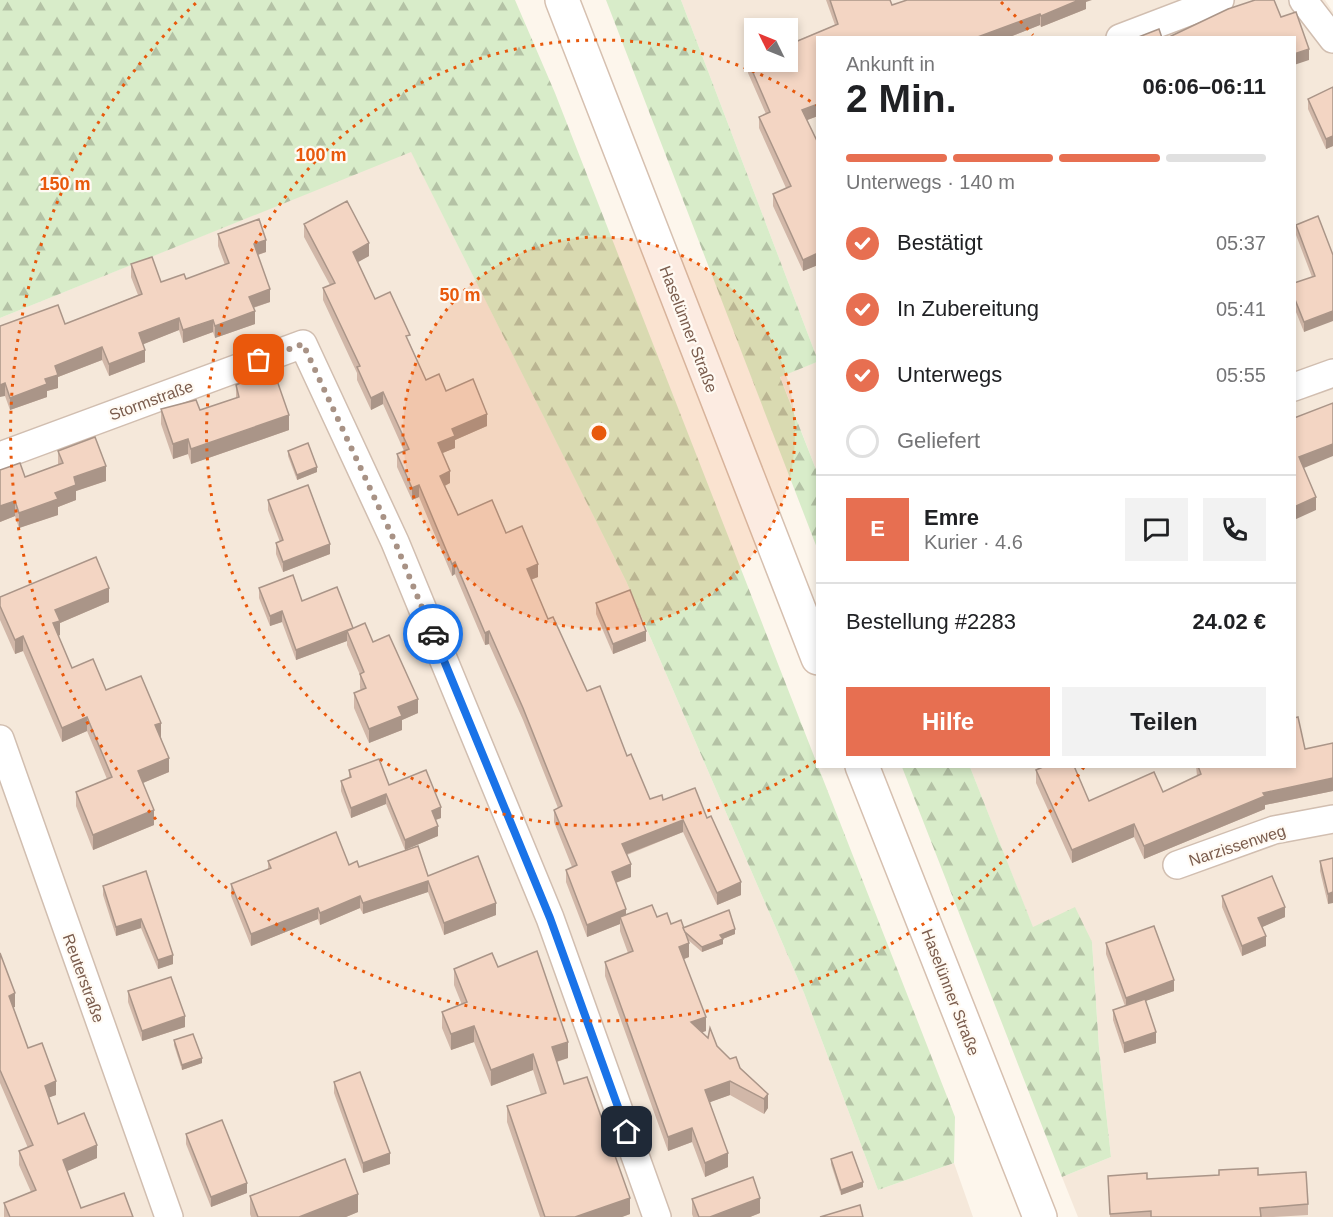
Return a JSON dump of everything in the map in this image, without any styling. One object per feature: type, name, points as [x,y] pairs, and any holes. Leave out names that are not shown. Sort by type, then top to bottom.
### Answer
[{"type":"street","name":"Haselünner Straße","points":[[562,0],[816,653]]},
{"type":"street","points":[[1125,36],[1220,0]]},
{"type":"street","points":[[1303,0],[1333,39]]},
{"type":"street","name":"Stormstraße","points":[[0,456],[303,344],[395,542],[550,918],[657,1217]]},
{"type":"street","points":[[1296,386],[1333,373]]},
{"type":"street","name":"Reuterstraße","points":[[0,739],[169,1217]]},
{"type":"street","name":"Haselünner Straße","points":[[863,768],[1040,1217]]},
{"type":"street","name":"Narzissenweg","points":[[1177,865],[1274,830],[1333,819]]},
{"type":"shaded area","points":[[681,0],[1325,0],[1333,12],[1333,1217],[1078,1217],[1062,1177],[1111,1157],[1099,1048],[1092,942],[1033,928],[970,768],[1296,768],[1296,36],[816,36],[816,355]]},
{"type":"shaded area","points":[[411,151],[626,581],[804,993],[878,1190],[954,1163],[973,1217],[0,1217],[0,318]]},
{"type":"shaded area","points":[[816,362],[816,469],[780,376]]},
{"type":"green space","points":[[0,0],[515,0],[555,93],[816,761],[816,768],[819,768],[955,1117],[954,1163],[878,1190],[804,993],[626,581],[411,152],[0,318]]},
{"type":"green space","points":[[606,0],[681,0],[816,355],[816,362],[780,377],[816,469],[816,545]]},
{"type":"green space","points":[[902,768],[970,768],[1033,927],[1075,907],[1092,942],[1099,1048],[1111,1157],[1062,1177]]},
{"type":"building","points":[[830,0],[890,0],[892,5],[907,0],[1079,0],[1041,16],[1040,14],[980,36],[816,36],[816,105],[802,110],[816,139],[816,254],[803,260],[773,194],[791,186],[759,117],[770,112],[753,72],[798,72],[798,41],[838,24]]},
{"type":"building","points":[[1255,0],[1274,0],[1281,17],[1296,12],[1309,49],[1296,53],[1296,36],[1171,36],[1228,9]]},
{"type":"building","points":[[1159,29],[1161,36],[1141,36]]},
{"type":"building","points":[[1333,87],[1333,136],[1326,139],[1308,99]]},
{"type":"building","points":[[347,201],[369,243],[353,252],[375,299],[390,292],[410,335],[406,336],[426,380],[439,374],[446,391],[473,379],[487,414],[452,429],[455,436],[438,443],[450,471],[440,476],[458,515],[492,500],[506,533],[522,526],[538,564],[527,569],[548,619],[553,617],[587,691],[600,686],[627,756],[631,754],[650,799],[662,795],[663,800],[695,788],[707,818],[711,816],[741,882],[717,893],[683,820],[622,844],[631,864],[612,872],[626,909],[587,925],[566,870],[577,865],[554,810],[562,806],[523,708],[489,631],[485,633],[455,562],[452,564],[419,485],[412,488],[397,454],[409,449],[383,392],[371,398],[357,367],[360,366],[323,288],[335,283],[304,224]]},
{"type":"building","points":[[1318,216],[1333,255],[1333,311],[1304,322],[1296,302],[1296,282],[1315,276],[1296,225]]},
{"type":"building","points":[[259,219],[266,240],[254,244],[270,289],[249,297],[255,311],[215,326],[213,320],[183,330],[179,318],[139,333],[145,350],[109,364],[102,347],[55,366],[58,375],[45,379],[47,384],[10,398],[5,383],[0,385],[0,326],[58,305],[65,324],[142,294],[131,264],[152,257],[161,282],[184,274],[186,279],[229,263],[218,234]]},
{"type":"building","points":[[273,369],[289,415],[191,449],[188,439],[173,444],[161,409],[196,400],[200,410],[239,397],[236,385]]},
{"type":"building","points":[[1333,403],[1333,444],[1299,457],[1316,497],[1296,506],[1296,417]]},
{"type":"building","points":[[95,437],[106,466],[74,477],[76,485],[55,493],[58,499],[19,513],[15,501],[0,506],[0,470],[20,463],[25,477],[63,463],[58,451]]},
{"type":"building","points":[[308,443],[317,467],[297,475],[288,451]]},
{"type":"building","points":[[308,485],[330,544],[283,562],[276,543],[283,540],[268,500]]},
{"type":"building","points":[[96,557],[109,588],[55,610],[60,621],[53,623],[72,668],[93,659],[106,690],[141,676],[161,723],[155,725],[169,758],[138,771],[154,810],[93,835],[76,792],[112,777],[87,717],[62,728],[23,636],[15,640],[0,606],[0,597]]},
{"type":"building","points":[[293,575],[302,601],[337,587],[353,628],[296,650],[282,611],[270,616],[259,588]]},
{"type":"building","points":[[630,590],[646,631],[613,644],[596,603]]},
{"type":"building","points":[[365,623],[373,642],[389,635],[418,699],[398,707],[402,716],[369,729],[354,693],[366,688],[360,674],[364,672],[347,631]]},
{"type":"building","points":[[1298,717],[1305,749],[1333,743],[1333,778],[1263,793],[1265,796],[1144,846],[1134,824],[1072,850],[1036,770],[1075,768],[1089,801],[1154,772],[1163,792],[1201,774],[1199,768],[1296,768],[1296,718]]},
{"type":"building","points":[[379,759],[389,785],[426,770],[441,807],[432,811],[438,826],[405,840],[386,794],[351,808],[341,781],[351,777],[349,770]]},
{"type":"building","points":[[336,832],[349,865],[357,861],[359,867],[418,846],[428,876],[478,856],[496,903],[444,923],[428,881],[363,903],[360,896],[320,913],[318,908],[251,934],[231,884],[271,868],[268,861]]},
{"type":"building","points":[[1333,858],[1333,892],[1328,894],[1320,861]]},
{"type":"building","points":[[146,871],[173,955],[158,960],[141,919],[116,927],[103,886]]},
{"type":"building","points":[[1272,876],[1285,907],[1258,918],[1266,936],[1242,946],[1222,896]]},
{"type":"building","points":[[652,905],[657,917],[667,913],[671,924],[681,920],[689,943],[679,947],[706,1017],[691,1022],[708,1038],[710,1028],[717,1046],[730,1059],[736,1057],[740,1068],[768,1094],[764,1099],[730,1081],[705,1090],[728,1153],[705,1163],[692,1128],[668,1137],[605,962],[633,951],[620,917]]},
{"type":"building","points":[[729,910],[735,929],[720,935],[723,939],[702,947],[683,928]]},
{"type":"building","points":[[1154,926],[1174,980],[1126,998],[1106,943]]},
{"type":"building","points":[[537,951],[568,1042],[552,1047],[564,1084],[587,1077],[630,1198],[575,1217],[545,1217],[507,1106],[546,1093],[533,1054],[491,1070],[474,1026],[451,1034],[442,1012],[467,1002],[454,969],[492,953],[498,967]]},
{"type":"building","points":[[0,953],[15,993],[9,996],[28,1048],[42,1043],[56,1081],[45,1086],[58,1124],[84,1113],[97,1145],[63,1160],[81,1208],[124,1193],[133,1217],[10,1217],[4,1203],[36,1190],[19,1151],[33,1145],[0,1070]]},
{"type":"building","points":[[171,977],[185,1016],[142,1031],[128,991]]},
{"type":"building","points":[[1145,999],[1156,1032],[1124,1043],[1113,1010]]},
{"type":"building","points":[[193,1034],[202,1058],[182,1065],[174,1040]]},
{"type":"building","points":[[360,1072],[390,1153],[363,1163],[334,1082]]},
{"type":"building","points":[[222,1120],[247,1183],[211,1197],[186,1134]]},
{"type":"building","points":[[852,1152],[863,1182],[841,1190],[831,1159]]},
{"type":"building","points":[[345,1159],[358,1194],[299,1217],[258,1217],[250,1196]]},
{"type":"building","points":[[1258,1168],[1258,1175],[1306,1172],[1308,1204],[1260,1208],[1261,1217],[1151,1217],[1151,1211],[1110,1214],[1108,1176],[1147,1173],[1147,1179],[1219,1175],[1219,1170]]},
{"type":"building","points":[[753,1177],[760,1198],[710,1217],[699,1217],[692,1199]]},
{"type":"building","points":[[860,1205],[863,1217],[820,1217]]},
{"type":"way so far","points":[[259,360],[303,344],[395,542],[433,634]]},
{"type":"route","points":[[433,634],[550,918],[627,1132]]}]
